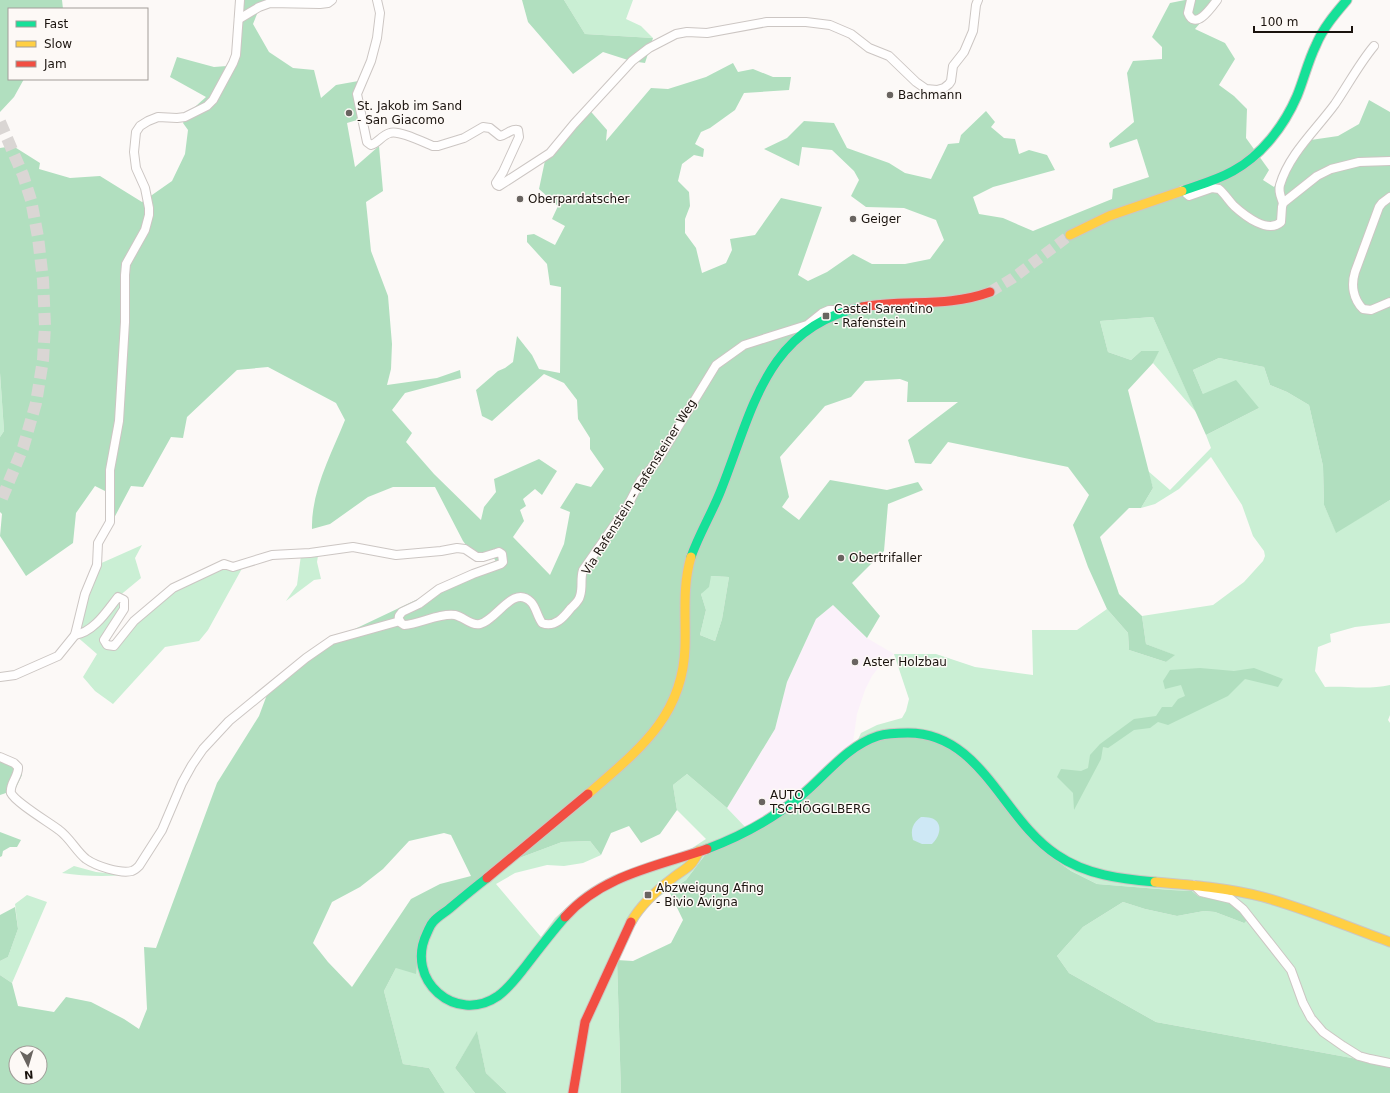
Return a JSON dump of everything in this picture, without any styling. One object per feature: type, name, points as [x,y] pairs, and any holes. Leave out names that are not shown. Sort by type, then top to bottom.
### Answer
[{"type":"main road","points":[[1070,235],[1107,217],[1225,175],[1237,169],[1262,148],[1277,130],[1290,110],[1313,51],[1321,35],[1334,13],[1347,0]]},
{"type":"main road","points":[[990,292],[981,296],[958,301],[885,304],[862,307],[842,313],[806,332],[787,349],[774,364],[765,377],[751,405],[721,490],[697,542],[687,572],[684,592],[685,650],[683,670],[674,698],[662,722],[643,746],[625,762],[549,827],[433,922],[424,938],[421,949],[421,965],[425,977],[442,996],[455,1002],[478,1004],[488,1001],[499,995],[513,982],[570,912],[603,886],[619,878],[728,841],[762,824],[806,792],[856,746],[882,735],[909,732],[938,738],[959,748],[970,756],[980,767],[1030,834],[1046,849],[1071,864],[1092,873],[1112,878],[1194,885],[1246,893],[1283,903],[1390,942]]},
{"type":"main road","points":[[573,1093],[576,1068],[585,1022],[628,926],[645,901],[675,876],[689,867],[699,851]]},
{"type":"street","points":[[0,677],[15,675],[58,656],[75,635],[85,594],[97,565],[98,543],[110,522],[110,470],[119,421],[125,322],[126,264],[145,230],[149,215],[145,188],[136,168],[134,152],[136,132],[140,126],[148,121],[158,117],[177,118],[185,116],[201,109],[213,100],[234,64],[240,0]]},
{"type":"street","points":[[239,19],[259,7],[270,3],[320,4],[328,3],[332,0]]},
{"type":"street","points":[[377,0],[380,13],[377,38],[371,61],[357,94],[368,142],[371,145],[375,144],[388,133],[394,132],[433,146],[438,146],[469,136],[483,127],[490,128],[500,136],[505,135],[512,130],[518,130],[519,137],[503,172],[496,183],[499,186],[502,186],[550,152],[578,118],[632,61],[649,48],[676,34],[687,32],[707,33],[767,22],[806,22],[830,25],[851,34],[869,48],[889,56],[916,82],[926,89],[937,90],[944,88],[951,81],[953,66],[964,52],[973,31],[978,0]]},
{"type":"street","points":[[1191,0],[1188,13],[1194,20],[1201,18],[1217,0]]},
{"type":"street","points":[[1182,190],[1189,196],[1212,188],[1219,189],[1233,205],[1245,215],[1268,226],[1281,222],[1283,203],[1279,189],[1284,174],[1302,146],[1334,104],[1352,79],[1360,64],[1374,46]]},
{"type":"street","points":[[1283,203],[1317,176],[1331,169],[1360,162],[1390,161]]},
{"type":"street","points":[[1390,196],[1379,207],[1354,272],[1352,283],[1356,299],[1363,308],[1371,310],[1390,302]]},
{"type":"street","name":"Via Rafenstein - Rafensteiner Weg","points":[[400,622],[404,625],[454,615],[478,625],[489,621],[511,600],[518,597],[525,598],[530,601],[542,623],[549,624],[559,621],[579,599],[581,579],[584,570],[627,507],[639,483],[658,460],[716,365],[744,345],[807,325],[822,313],[829,310],[836,310],[842,313]]},
{"type":"street","points":[[0,757],[14,763],[18,767],[18,773],[11,788],[13,795],[28,808],[66,835],[87,860],[97,865],[115,870],[128,872],[134,871],[139,866],[162,830],[182,782],[192,765],[203,749],[229,721],[306,658],[332,640],[400,622],[400,614],[419,604],[439,589],[501,564],[503,562],[502,554],[496,552],[483,557],[477,557],[465,549],[457,548],[442,551],[396,555],[353,547],[310,554],[272,555],[233,566],[224,564],[173,588],[134,621],[114,646],[107,645],[104,640],[124,609],[124,600],[118,597],[94,626],[83,634],[75,635]]},
{"type":"street","points":[[1194,885],[1201,892],[1232,899],[1243,909],[1291,970],[1309,1014],[1315,1024],[1323,1032],[1359,1056],[1370,1060],[1390,1063]]},
{"type":"shaded area","points":[[833,605],[867,638],[894,654],[882,663],[872,676],[865,690],[857,714],[852,749],[749,831],[727,808],[775,729],[787,682],[816,619]]},
{"type":"green space","points":[[0,0],[62,0],[63,8],[8,8],[8,80],[23,80],[14,97],[0,112]]},
{"type":"green space","points":[[236,0],[283,0],[259,9],[253,24],[269,52],[293,68],[314,70],[321,98],[336,85],[364,80],[359,100],[367,117],[347,123],[355,167],[379,146],[383,191],[366,202],[371,251],[388,296],[392,344],[391,369],[387,385],[437,378],[460,370],[461,378],[405,393],[392,410],[412,433],[406,442],[434,474],[481,520],[484,507],[496,492],[494,479],[539,459],[557,471],[542,495],[535,489],[523,499],[526,506],[520,510],[524,521],[513,537],[550,575],[564,544],[570,512],[560,508],[576,483],[591,487],[604,469],[590,449],[590,438],[578,419],[577,400],[564,383],[544,374],[492,421],[482,416],[476,390],[498,371],[513,362],[517,336],[532,355],[539,369],[560,373],[561,287],[550,285],[547,264],[527,242],[527,235],[534,234],[555,245],[565,226],[552,219],[558,206],[539,189],[547,151],[586,106],[607,130],[606,141],[651,88],[668,89],[706,77],[733,63],[738,72],[753,69],[773,77],[791,77],[789,90],[744,93],[735,110],[710,128],[701,132],[695,144],[704,149],[703,157],[694,155],[682,164],[678,181],[689,192],[690,206],[685,219],[685,233],[696,248],[702,273],[726,263],[732,250],[730,239],[755,235],[781,198],[822,207],[798,275],[808,281],[827,272],[853,254],[872,264],[905,264],[930,259],[944,240],[936,220],[904,208],[866,207],[851,196],[859,180],[854,171],[832,150],[802,147],[799,166],[764,149],[787,138],[804,121],[834,123],[847,148],[889,163],[905,173],[931,179],[948,144],[959,143],[961,135],[986,111],[995,122],[991,127],[1004,138],[1015,139],[1019,154],[1029,150],[1047,155],[1055,170],[993,187],[973,197],[979,214],[1003,218],[1033,231],[1112,199],[1113,189],[1149,177],[1137,139],[1110,148],[1109,143],[1134,122],[1127,73],[1133,61],[1162,59],[1162,47],[1152,37],[1170,3],[1185,0],[1220,0],[1195,29],[1225,43],[1235,59],[1219,85],[1234,96],[1247,109],[1246,138],[1269,170],[1263,180],[1274,187],[1304,141],[1338,136],[1359,124],[1369,100],[1390,112],[1390,500],[1336,533],[1324,505],[1323,466],[1309,405],[1287,392],[1270,385],[1264,367],[1219,358],[1193,370],[1203,394],[1236,380],[1259,408],[1206,435],[1153,317],[1100,321],[1108,352],[1131,360],[1141,351],[1159,351],[1153,363],[1128,390],[1153,488],[1141,508],[1129,508],[1100,537],[1119,594],[1142,616],[1146,644],[1175,655],[1166,662],[1129,650],[1128,633],[1107,609],[1088,567],[1073,525],[1089,495],[1068,467],[948,442],[931,464],[915,463],[908,440],[958,402],[907,402],[908,382],[900,379],[865,381],[851,397],[825,406],[780,457],[789,497],[782,507],[799,520],[830,480],[887,490],[918,482],[923,490],[888,504],[884,551],[852,583],[880,616],[867,638],[833,605],[816,619],[787,682],[775,729],[727,808],[687,774],[673,785],[677,810],[660,834],[641,843],[629,826],[611,833],[601,855],[590,841],[562,842],[514,860],[436,924],[419,944],[416,974],[396,968],[384,991],[403,1064],[429,1068],[445,1093],[0,1093],[0,975],[12,983],[18,1006],[54,1012],[66,997],[91,1002],[124,1019],[139,1029],[147,1009],[144,947],[156,948],[217,783],[259,716],[268,692],[340,636],[496,562],[494,558],[479,562],[463,541],[435,487],[393,487],[368,497],[330,524],[312,529],[318,487],[345,420],[336,403],[268,367],[237,370],[187,417],[183,438],[171,437],[143,487],[131,486],[113,520],[107,492],[95,486],[76,513],[73,543],[26,576],[0,536],[2,514],[0,512],[0,437],[4,431],[0,373],[0,148],[13,146],[40,163],[39,169],[70,178],[100,176],[142,202],[172,181],[185,154],[188,130],[183,123],[187,114],[206,97],[170,77],[177,57],[214,67],[227,66],[233,53]],"holes":[[[711,576],[729,577],[722,619],[715,641],[700,635],[706,610],[701,594],[709,587]],[[444,833],[451,835],[471,876],[440,884],[411,899],[352,987],[328,962],[313,943],[332,902],[360,887],[383,869],[409,841]]]},
{"type":"green space","points":[[522,0],[564,0],[585,34],[653,38],[645,63],[631,61],[603,52],[573,74],[528,22]]},
{"type":"green space","points":[[564,0],[633,0],[626,19],[641,26],[653,38],[585,34]]},
{"type":"green space","points":[[1153,317],[1196,412],[1153,363],[1158,351],[1141,351],[1131,360],[1108,352],[1100,321]]},
{"type":"green space","points":[[1219,358],[1264,367],[1270,385],[1287,392],[1309,405],[1323,466],[1324,505],[1336,532],[1390,500],[1390,623],[1355,627],[1330,634],[1331,642],[1318,647],[1315,671],[1325,687],[1366,688],[1390,685],[1390,715],[1388,720],[1390,723],[1390,1065],[1156,1022],[1069,973],[1057,956],[1083,927],[1123,902],[1145,909],[1177,916],[1204,911],[1215,912],[1244,923],[1225,901],[1198,896],[1192,891],[1097,884],[1071,871],[1050,856],[855,746],[861,733],[877,725],[902,718],[906,711],[909,699],[894,654],[936,654],[975,667],[1033,675],[1032,630],[1077,630],[1107,609],[1128,633],[1129,650],[1166,662],[1174,655],[1146,644],[1142,616],[1213,605],[1244,582],[1263,561],[1265,556],[1264,551],[1253,536],[1242,505],[1211,457],[1179,489],[1155,504],[1141,508],[1153,488],[1148,471],[1170,490],[1211,448],[1206,435],[1259,408],[1203,394],[1193,370]]},
{"type":"green space","points":[[0,373],[4,431],[0,437]]},
{"type":"green space","points":[[142,545],[135,558],[141,578],[118,597],[124,600],[104,640],[114,645],[173,588],[208,572],[245,563],[208,630],[199,641],[165,647],[113,704],[95,691],[83,677],[97,654],[75,635],[97,565]]},
{"type":"green space","points":[[319,550],[317,562],[321,579],[314,580],[286,601],[297,585],[301,555]]},
{"type":"green space","points":[[711,576],[729,577],[722,619],[715,641],[700,635],[706,610],[701,594]]},
{"type":"green space","points":[[1200,668],[1234,671],[1254,668],[1283,679],[1278,687],[1245,679],[1228,696],[1168,725],[1158,722],[1150,728],[1134,730],[1108,748],[1103,747],[1101,759],[1074,810],[1073,793],[1057,777],[1061,769],[1081,771],[1088,768],[1090,755],[1100,744],[1134,719],[1156,716],[1162,707],[1172,707],[1178,699],[1185,696],[1181,685],[1165,689],[1163,681],[1170,670]]},
{"type":"green space","points":[[889,737],[928,737],[967,757],[1050,856],[1071,871],[1097,884],[1192,891],[1198,896],[1231,903],[1239,909],[1247,920],[1244,923],[1215,912],[1204,911],[1177,916],[1145,909],[1123,902],[1083,927],[1057,956],[1069,973],[1156,1022],[1390,1065],[1390,1093],[621,1093],[617,960],[633,961],[671,943],[683,920],[669,891],[686,880],[705,855],[750,835],[856,750]]},
{"type":"green space","points":[[0,753],[21,764],[22,775],[15,790],[0,795]]},
{"type":"green space","points":[[687,774],[727,808],[749,831],[705,855],[686,880],[642,909],[617,960],[621,1093],[507,1093],[486,1073],[477,1032],[455,1068],[475,1093],[445,1093],[429,1068],[403,1064],[384,991],[396,968],[436,924],[514,860],[562,842],[590,841],[601,855],[583,863],[564,866],[547,865],[515,873],[496,884],[541,937],[555,918],[566,908],[689,850],[706,839],[677,810],[673,785]]},
{"type":"green space","points":[[0,832],[21,840],[17,847],[10,847],[3,851],[2,856],[0,857]]},
{"type":"green space","points":[[74,866],[96,872],[124,875],[93,876],[62,873]]},
{"type":"green space","points":[[27,895],[47,902],[12,983],[0,975],[0,961],[8,957],[18,929],[15,904]]},
{"type":"green space","points":[[15,907],[18,929],[8,957],[0,961],[0,915]]},
{"type":"green space","points":[[477,1031],[486,1073],[507,1093],[475,1093],[455,1068]]},
{"type":"water","points":[[921,817],[931,818],[938,823],[939,834],[932,844],[922,844],[913,840],[913,827]]},
{"type":"tunnel","points":[[0,122],[23,175],[31,200],[38,237],[43,280],[45,326],[43,360],[36,403],[23,448],[0,503]]},
{"type":"tunnel","points":[[990,292],[1013,278],[1070,235]]},
{"type":"traffic: fast","points":[[1182,191],[1214,180],[1233,171],[1253,157],[1271,139],[1279,129],[1292,107],[1313,51],[1322,33],[1347,0]]},
{"type":"traffic: fast","points":[[691,557],[714,507],[754,404],[767,377],[783,353],[803,333],[829,317],[862,307]]},
{"type":"traffic: fast","points":[[707,849],[745,833],[780,812],[802,795],[837,762],[856,747],[885,734],[908,733],[933,737],[955,747],[973,762],[990,780],[1021,821],[1038,839],[1068,862],[1092,872],[1104,875],[1155,882]]},
{"type":"traffic: fast","points":[[487,878],[431,924],[422,950],[422,967],[428,981],[438,993],[451,1001],[466,1005],[482,1004],[498,996],[506,990],[565,917]]},
{"type":"traffic: slow","points":[[1070,235],[1109,216],[1182,191]]},
{"type":"traffic: slow","points":[[588,794],[639,748],[654,731],[666,714],[676,694],[682,672],[685,647],[685,591],[691,557]]},
{"type":"traffic: slow","points":[[631,922],[635,915],[656,892],[691,864],[699,851]]},
{"type":"traffic: slow","points":[[1155,882],[1223,889],[1263,897],[1390,942]]},
{"type":"traffic: jam","points":[[862,307],[942,302],[974,297],[990,292]]},
{"type":"traffic: jam","points":[[487,878],[588,794]]},
{"type":"traffic: jam","points":[[565,917],[596,891],[613,882],[650,867],[707,849]]},
{"type":"traffic: jam","points":[[573,1093],[585,1022],[631,922]]},
{"type":"place","name":"Bachmann","points":[[890,95]]},
{"type":"place","name":"St. Jakob im Sand - San Giacomo","points":[[349,113]]},
{"type":"place","name":"Oberpardatscher","points":[[520,199]]},
{"type":"place","name":"Geiger","points":[[853,219]]},
{"type":"place","name":"Castel Sarentino - Rafenstein","points":[[826,316]]},
{"type":"place","name":"Obertrifaller","points":[[841,558]]},
{"type":"place","name":"Aster Holzbau","points":[[855,662]]},
{"type":"place","name":"AUTO TSCHÖGGLBERG","points":[[762,802]]},
{"type":"place","name":"Abzweigung Afing - Bivio Avigna","points":[[648,895]]}]
